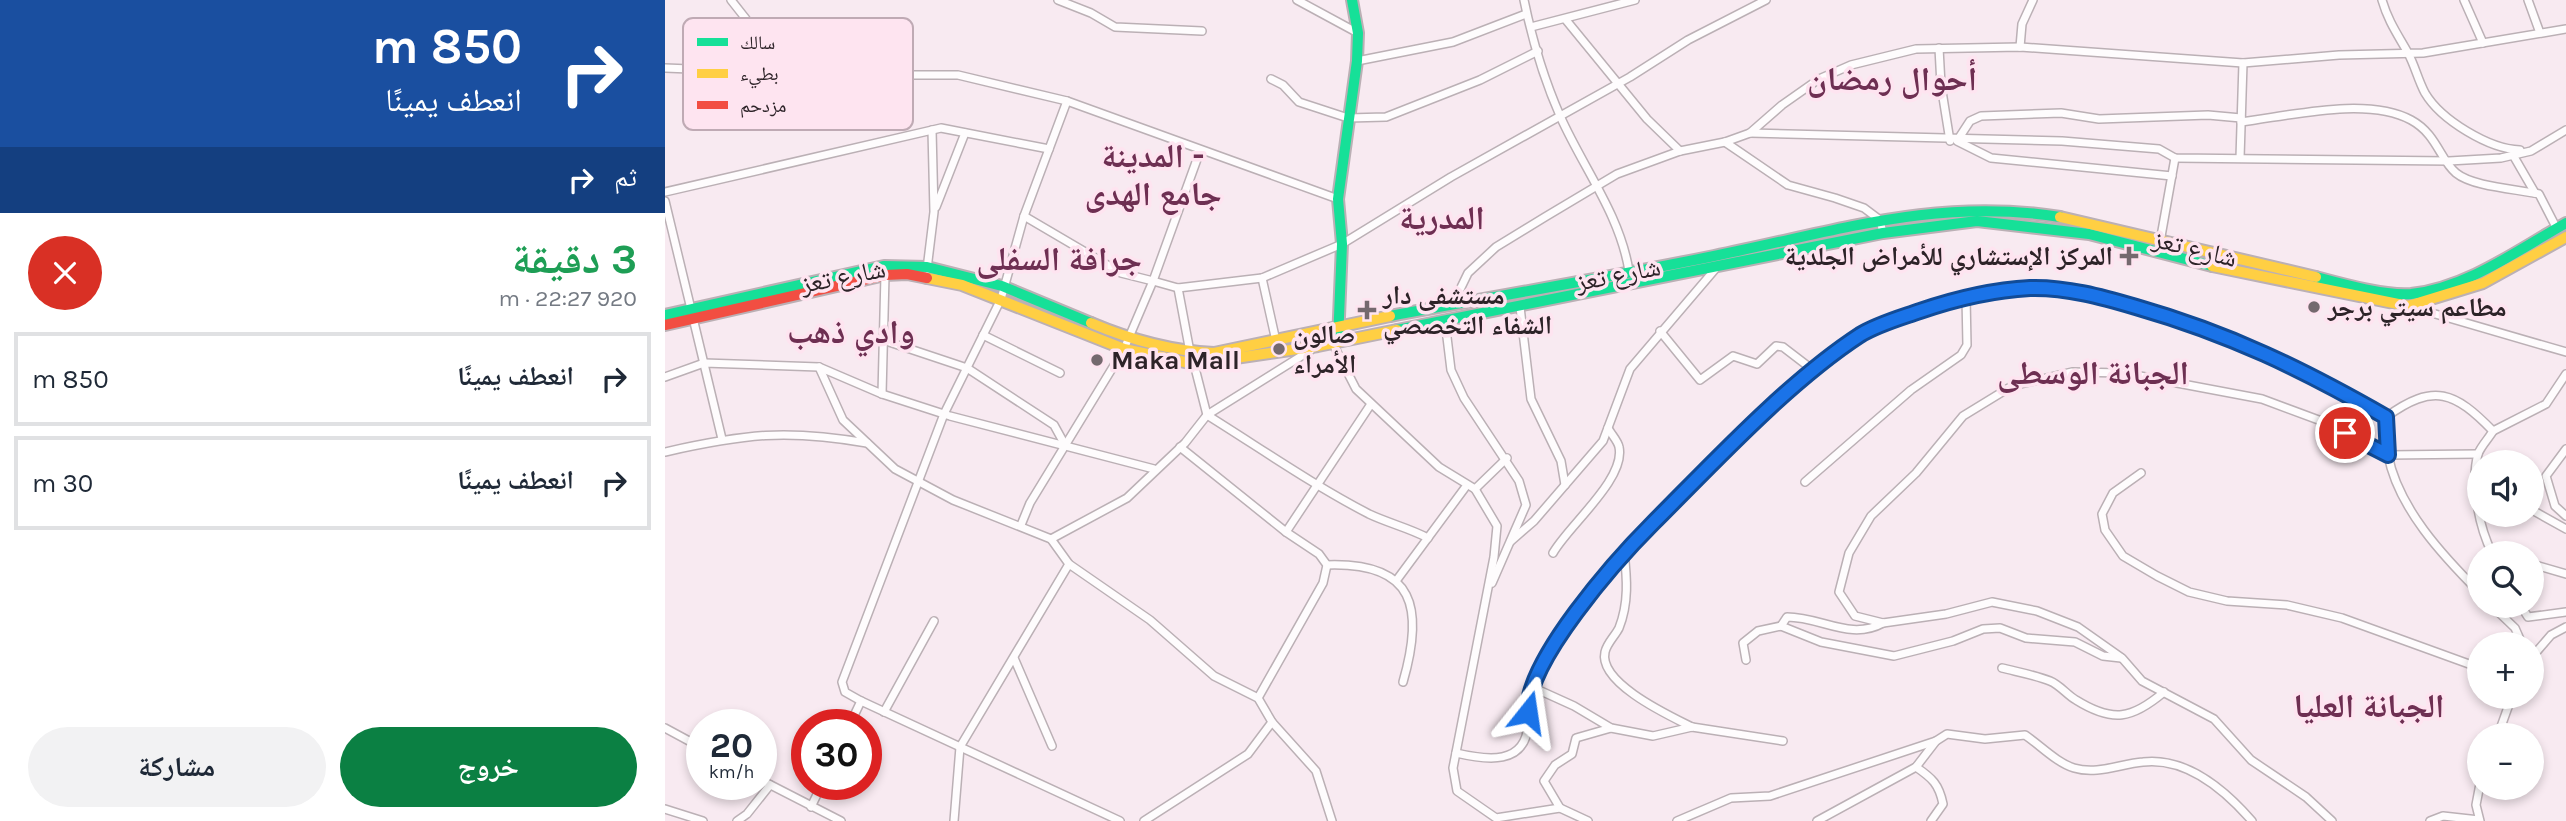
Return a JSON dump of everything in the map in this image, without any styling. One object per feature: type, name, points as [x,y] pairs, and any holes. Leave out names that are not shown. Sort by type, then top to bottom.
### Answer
[{"type":"main road","points":[[1335,342],[1342,244],[1338,199],[1357,61],[1357,33],[1352,0]]},
{"type":"main road","name":"شارع تعز","points":[[665,315],[692,314],[885,275],[926,272],[1126,344],[1194,364],[1318,346],[1520,307],[1716,262],[1880,220],[1952,209],[2039,214],[2089,222],[2343,284],[2409,294],[2419,298]]},
{"type":"main road","name":"شارع تعز","points":[[665,325],[692,314],[884,266],[1002,286],[1126,344],[1190,352],[1238,350],[1337,326],[1452,307],[1629,271],[1716,262],[1882,233],[1977,221],[2089,234],[2156,253],[2409,306],[2419,298],[2483,283],[2563,232]]},
{"type":"street","points":[[731,0],[745,18]]},
{"type":"street","points":[[1058,0],[1091,13],[1115,27],[1202,30]]},
{"type":"street","points":[[1297,0],[1357,33]]},
{"type":"street","points":[[1524,0],[1560,116],[1625,247],[1629,271]]},
{"type":"street","points":[[1531,27],[1635,0]]},
{"type":"street","points":[[1024,216],[1121,273],[1178,288],[1262,278],[1342,244],[1451,177],[1688,40],[1766,0]]},
{"type":"street","points":[[2020,47],[2022,24],[2033,0]]},
{"type":"street","points":[[2382,0],[2388,19],[2408,52],[2425,93],[2438,110],[2479,136],[2510,150],[2531,151]]},
{"type":"street","points":[[2464,0],[2483,43]]},
{"type":"street","points":[[2529,0],[2540,33]]},
{"type":"street","points":[[1357,61],[1453,42],[1527,14]]},
{"type":"street","points":[[1566,20],[1647,119],[1680,151]]},
{"type":"street","points":[[1452,307],[1468,273],[1496,247],[1617,174],[1680,151],[1725,142],[1749,133],[1819,79],[1851,65],[1916,49],[2020,47],[2243,63],[2423,53],[2566,29]]},
{"type":"street","points":[[1939,48],[1941,85],[1953,141]]},
{"type":"street","points":[[1271,79],[1283,85],[1299,102],[1348,118],[1386,117],[1480,80],[1538,51]]},
{"type":"street","points":[[2240,158],[2243,63]]},
{"type":"street","points":[[665,68],[683,68]]},
{"type":"street","points":[[913,75],[958,75],[1067,101],[1338,199]]},
{"type":"street","points":[[1067,101],[1024,216],[1002,286],[1001,299],[944,414],[842,682],[845,692],[861,701],[1120,821]]},
{"type":"street","points":[[1953,141],[1970,121],[1981,116],[2061,113],[2099,120],[2208,115],[2241,120],[2333,110],[2389,112],[2423,129],[2456,173],[2484,184],[2539,194],[2563,232]]},
{"type":"street","points":[[665,192],[941,128],[1049,149]]},
{"type":"street","points":[[926,272],[934,212],[932,130]]},
{"type":"street","points":[[1749,133],[1953,141],[2076,142],[2159,149],[2175,158],[2449,161],[2531,151],[2566,131]]},
{"type":"street","points":[[934,212],[965,133]]},
{"type":"street","points":[[1953,141],[1990,158],[2172,176]]},
{"type":"street","points":[[1725,142],[1788,185],[1864,208],[1880,220],[1882,233]]},
{"type":"street","points":[[1021,525],[1030,503],[1126,344],[1153,281],[1199,150]]},
{"type":"street","points":[[2513,155],[2535,193]]},
{"type":"street","points":[[2156,253],[2161,239],[2175,158]]},
{"type":"street","points":[[665,201],[722,439]]},
{"type":"street","points":[[1511,541],[1603,441],[1630,369],[1716,262]]},
{"type":"street","points":[[882,394],[885,275]]},
{"type":"street","points":[[1262,278],[1276,341]]},
{"type":"street","points":[[1178,288],[1190,352]]},
{"type":"street","points":[[1456,753],[1485,760],[1517,752],[1523,745],[1528,727],[1527,697],[1532,687],[1567,622],[1624,552],[1813,370],[1861,334],[1879,326],[1966,297],[2031,288],[2078,292],[2201,326],[2305,370],[2386,417]]},
{"type":"street","points":[[1805,482],[1911,390],[1961,355],[1967,345],[1966,297]]},
{"type":"street","points":[[2419,298],[2425,311],[2566,352]]},
{"type":"street","points":[[1520,307],[1531,400],[1561,461],[1565,485]]},
{"type":"street","points":[[1445,321],[1451,370],[1464,398],[1507,458],[1519,481],[1526,505],[1486,596]]},
{"type":"street","points":[[1661,331],[1700,380],[1727,358],[1740,357],[1757,364],[1776,346],[1783,347],[1813,370]]},
{"type":"street","points":[[983,335],[1059,373]]},
{"type":"street","points":[[883,340],[967,368],[1054,425],[1065,445]]},
{"type":"street","points":[[1335,342],[1347,376],[1371,404],[1439,467],[1475,489],[1497,526],[1453,768],[1458,791],[1496,818],[1560,808],[1588,821]]},
{"type":"street","points":[[1051,540],[1127,498],[1154,469],[1180,447],[1207,415],[1318,346]]},
{"type":"street","points":[[665,377],[704,363],[819,367],[882,394],[944,414],[1154,469]]},
{"type":"street","points":[[1194,364],[1207,415],[1371,515],[1406,526],[1429,538]]},
{"type":"street","points":[[819,367],[843,420],[895,469],[953,500],[1021,525],[1051,540],[1069,564],[1150,620],[1215,676],[1258,698],[1272,723],[1307,758],[1316,771],[1332,821]]},
{"type":"street","points":[[2332,821],[2306,797],[2251,761],[2214,719],[2142,681],[2122,658],[2078,628],[2037,611],[1992,602],[1946,614],[1882,622],[1855,616],[1839,592],[1849,553],[1871,516],[1916,473],[1963,416],[2013,386],[2072,372],[2124,373],[2262,399],[2324,422],[2388,455],[2467,454]]},
{"type":"street","points":[[2481,450],[2493,431],[2546,404],[2566,374]]},
{"type":"street","points":[[2386,417],[2407,401],[2430,396],[2455,398],[2493,431]]},
{"type":"street","points":[[1286,532],[1371,404]]},
{"type":"street","points":[[2386,417],[2388,455],[2403,493],[2425,530],[2467,578]]},
{"type":"street","points":[[1553,553],[1561,539],[1613,478],[1619,447],[1608,428]]},
{"type":"street","points":[[665,452],[722,439],[767,433],[811,434],[868,443]]},
{"type":"street","points":[[1180,447],[1286,532],[1319,554],[1327,565],[1323,583],[1258,698]]},
{"type":"street","points":[[2566,449],[2546,476],[2555,506],[2566,516]]},
{"type":"street","points":[[1475,489],[1507,458]]},
{"type":"street","points":[[2141,473],[2113,493],[2102,514],[2105,530],[2123,556],[2157,576],[2189,592],[2227,601],[2287,605],[2342,618],[2467,663]]},
{"type":"street","points":[[1396,580],[1467,485]]},
{"type":"street","points":[[2544,517],[2566,529]]},
{"type":"street","points":[[1624,552],[1627,600],[1605,660],[1619,681],[1648,705],[1692,727],[1783,741]]},
{"type":"street","points":[[954,821],[960,747],[1069,564]]},
{"type":"street","points":[[1327,565],[1349,564],[1381,572],[1396,580],[1412,607],[1415,623],[1415,638],[1403,682]]},
{"type":"street","points":[[2544,568],[2566,574]]},
{"type":"street","points":[[2544,614],[2566,611]]},
{"type":"street","points":[[1781,626],[1787,617],[1806,617],[1837,628],[1868,631],[1882,622]]},
{"type":"street","points":[[2505,618],[2517,632]]},
{"type":"street","points":[[884,712],[934,621]]},
{"type":"street","points":[[1746,660],[1743,643],[1758,631],[1781,626],[1821,642],[1894,656],[1953,641],[1983,629],[2000,628],[2036,640],[2075,642],[2103,656],[2122,658]]},
{"type":"street","points":[[2544,643],[2551,635],[2566,627]]},
{"type":"street","points":[[1014,658],[1052,746]]},
{"type":"street","points":[[2003,668],[2052,682],[2077,701],[2105,715],[2118,716],[2144,709],[2164,692]]},
{"type":"street","points":[[1532,687],[1574,706],[1611,728],[1653,736],[1692,727]]},
{"type":"street","points":[[857,709],[861,701]]},
{"type":"street","points":[[1144,821],[1248,754],[1272,723]]},
{"type":"street","points":[[665,728],[686,739]]},
{"type":"street","points":[[1560,808],[1544,781],[1555,765],[1572,754],[1576,738],[1611,728]]},
{"type":"street","points":[[1677,821],[1731,798],[1770,796],[1936,741],[1947,734],[1985,739],[2025,735],[2071,768],[2085,770],[2143,762],[2174,763],[2207,782],[2252,821]]},
{"type":"street","points":[[1817,821],[1916,767],[1936,741]]},
{"type":"street","points":[[1916,767],[1936,781],[1941,792],[1943,804],[1931,821]]},
{"type":"street","points":[[777,788],[811,807],[823,817],[841,821]]},
{"type":"street","points":[[737,821],[759,800]]},
{"type":"street","points":[[811,807],[814,800]]},
{"type":"street","points":[[2430,821],[2443,816],[2479,821],[2477,800]]},
{"type":"street","points":[[665,809],[703,821]]},
{"type":"traffic: fast","points":[[1338,341],[1342,244],[1338,199],[1357,61],[1358,33],[1352,0]]},
{"type":"traffic: fast","points":[[1390,316],[1673,264],[1885,220],[1971,211],[2060,217]]},
{"type":"traffic: fast","points":[[1397,330],[1883,233],[1977,221],[2089,234],[2212,266]]},
{"type":"traffic: fast","points":[[2316,277],[2389,293],[2411,294],[2432,290],[2472,276],[2566,223]]},
{"type":"traffic: fast","points":[[665,315],[884,266],[927,267],[1002,286],[1091,323]]},
{"type":"traffic: slow","points":[[2060,217],[2316,277]]},
{"type":"traffic: slow","points":[[2212,266],[2408,306],[2483,283],[2566,237]]},
{"type":"traffic: slow","points":[[927,278],[962,285],[1124,349],[1194,364],[1318,346],[1397,330]]},
{"type":"traffic: slow","points":[[1091,323],[1151,344],[1214,353],[1390,316]]},
{"type":"traffic: jam","points":[[665,325],[885,275],[907,274],[927,278]]},
{"type":"place","name":"المركز الإستشاري للأمراض الجلدية","points":[[2129,256]]},
{"type":"place","name":"مطاعم سيتي برجر","points":[[2314,307]]},
{"type":"place","name":"مستشفى دار الشفاء التخصصي","points":[[1367,310]]},
{"type":"place","name":"صالون الأمراء","points":[[1279,349]]},
{"type":"place","name":"Maka Mall","points":[[1097,360]]},
{"type":"district","name":"أحوال رمضان","points":[[1892,78]]},
{"type":"district","name":"المدينة - جامع الهدى","points":[[1153,174]]},
{"type":"district","name":"المدرية","points":[[1442,217]]},
{"type":"district","name":"جرافة السفلى","points":[[1059,258]]},
{"type":"district","name":"وادي ذهب","points":[[851,331]]},
{"type":"district","name":"الجبانة الوسطى","points":[[2093,372]]},
{"type":"district","name":"الجبانة العليا","points":[[2369,705]]},
{"type":"route","points":[[1528,712],[1527,697],[1567,622],[1624,552],[1813,370],[1861,334],[1934,306],[1966,297],[2031,288],[2078,292],[2201,326],[2305,370],[2386,417],[2388,455],[2345,433]]}]
